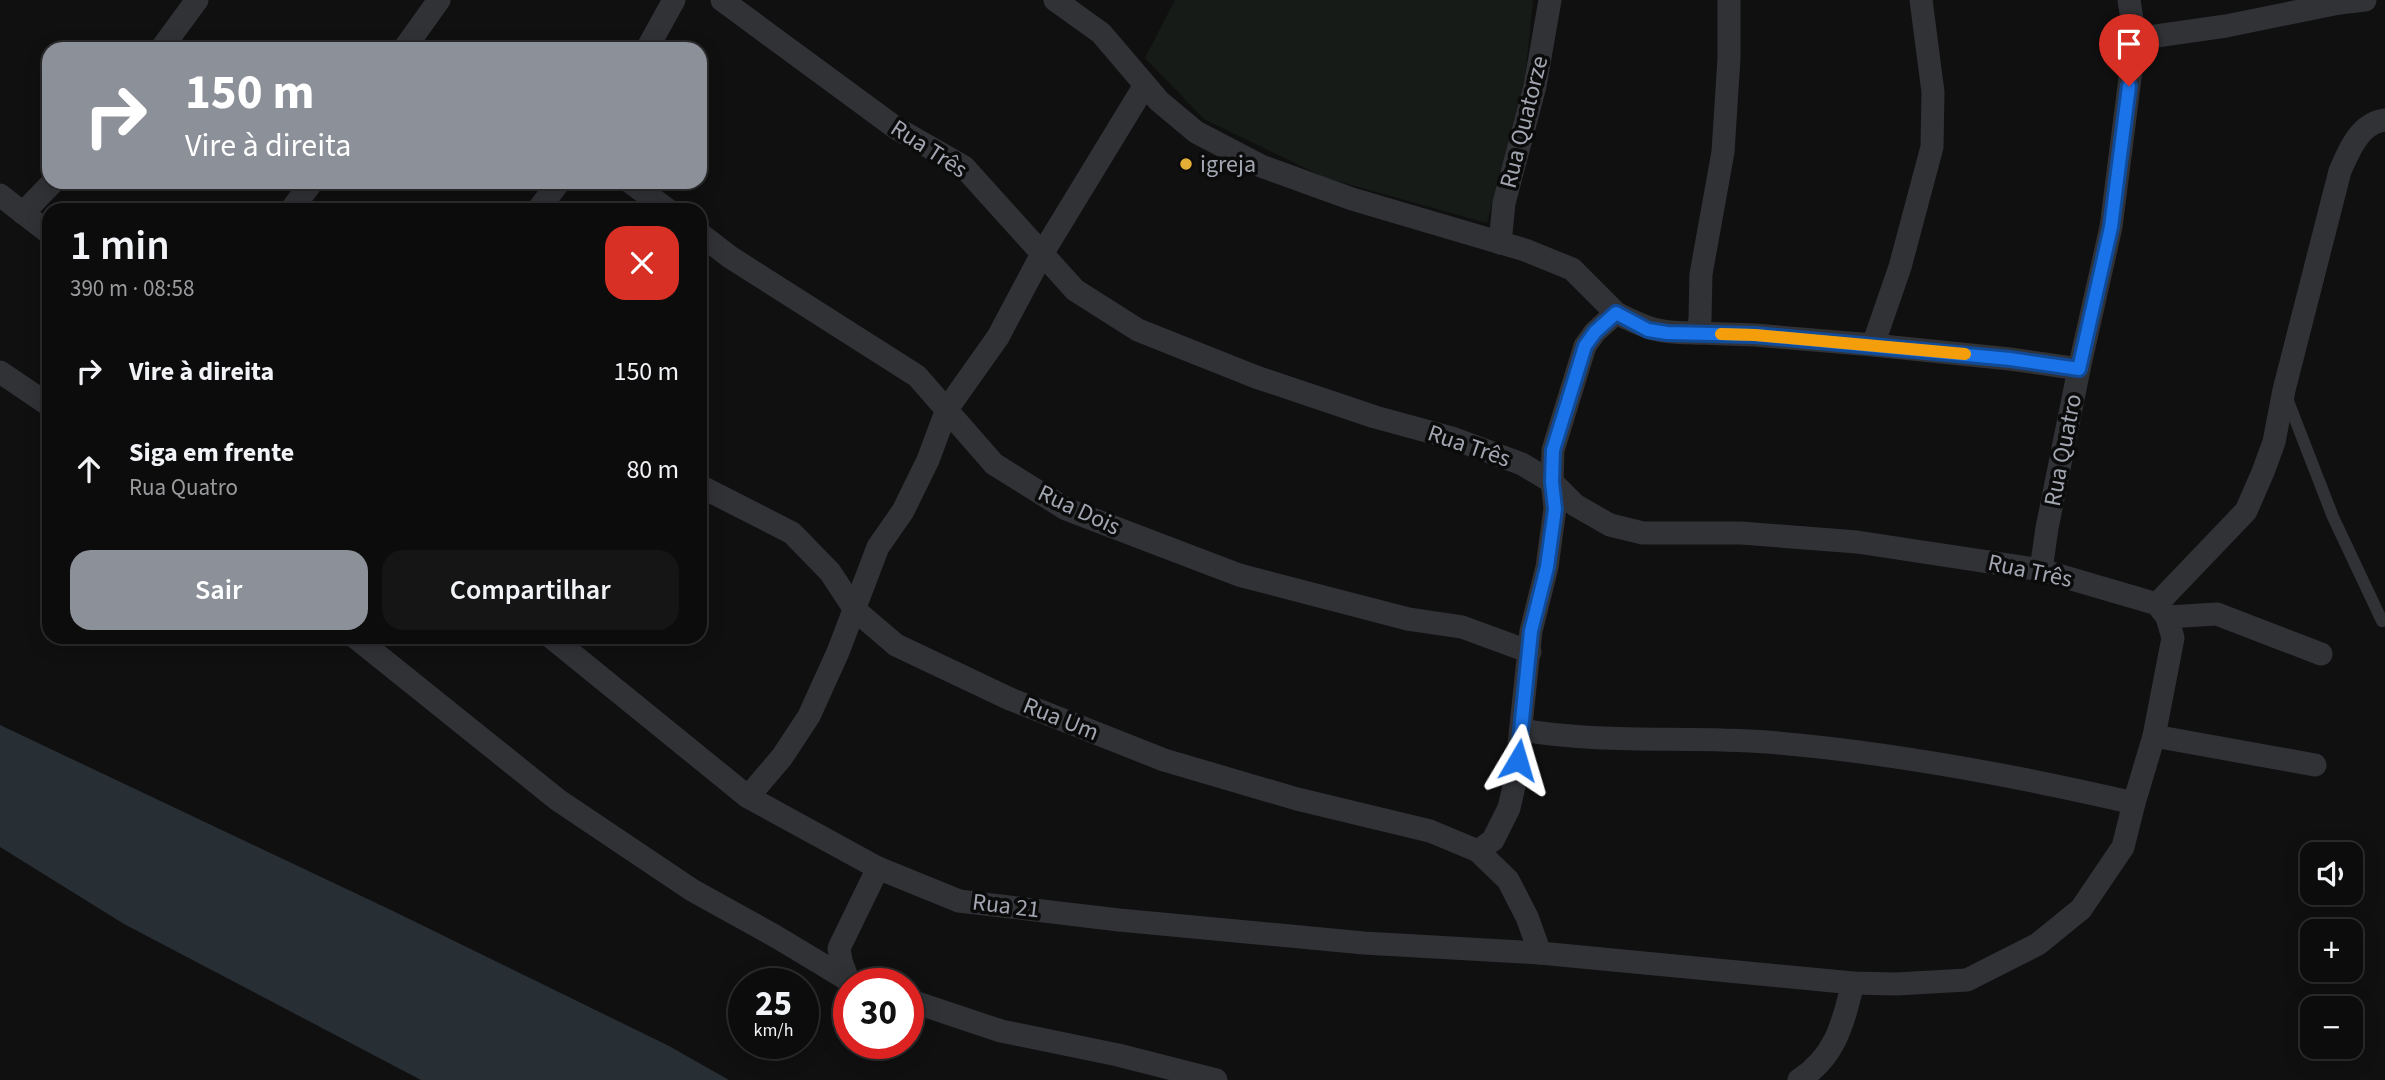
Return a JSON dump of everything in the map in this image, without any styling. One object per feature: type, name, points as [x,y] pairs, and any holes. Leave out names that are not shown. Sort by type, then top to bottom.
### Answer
[{"type":"street","points":[[166,42],[197,0]]},
{"type":"street","points":[[409,42],[439,0]]},
{"type":"street","points":[[651,42],[674,0]]},
{"type":"street","name":"Rua Três","points":[[722,0],[896,128],[964,167],[1075,290],[1138,330],[1256,377],[1375,417],[1452,438],[1522,464],[1552,482],[1575,505],[1610,525],[1643,533],[1741,533],[1857,542],[2042,570],[2162,611],[2217,614],[2321,654]]},
{"type":"street","name":"Rua Quatro","points":[[1055,0],[1101,33],[1159,101],[1196,132],[1261,166],[1352,199],[1525,250],[1572,269],[1616,313],[1648,330],[1667,333],[1755,335],[1873,345],[2079,369],[2046,528],[2042,570]]},
{"type":"street","name":"Rua Quatorze","points":[[1500,243],[1504,203],[1535,86],[1550,0]]},
{"type":"street","points":[[1697,333],[1702,267],[1723,152],[1729,58],[1729,0]]},
{"type":"street","points":[[1873,345],[1900,267],[1933,147],[1933,92],[1921,0]]},
{"type":"street","points":[[2079,369],[2111,227],[2135,39],[2129,0]]},
{"type":"street","points":[[2135,39],[2239,24],[2339,1],[2365,0]]},
{"type":"street","points":[[748,797],[782,757],[809,716],[838,652],[878,547],[903,511],[928,460],[947,409],[998,337],[1042,254],[1145,85]]},
{"type":"street","points":[[1522,730],[1559,736],[1766,742],[1904,758],[2053,784],[2134,803],[2154,736],[2173,638],[2162,611],[2246,511],[2274,442],[2284,390],[2340,171],[2352,142],[2376,121],[2385,120]]},
{"type":"street","points":[[23,213],[46,189]]},
{"type":"street","points":[[296,203],[306,189]]},
{"type":"street","points":[[640,189],[659,203]]},
{"type":"street","points":[[0,195],[42,228]]},
{"type":"street","name":"Rua Dois","points":[[707,239],[730,257],[917,376],[970,440],[994,464],[1066,509],[1239,575],[1408,619],[1462,627],[1530,652]]},
{"type":"street","points":[[1540,953],[1527,917],[1508,880],[1478,851],[1493,839],[1509,808],[1515,782],[1531,631],[1547,567],[1555,509],[1553,450],[1585,346],[1595,332],[1616,313]]},
{"type":"street","points":[[0,372],[42,400]]},
{"type":"street","name":"Rua Um","points":[[707,490],[792,533],[830,572],[855,610],[896,645],[1010,699],[1164,760],[1297,799],[1430,831],[1478,851]]},
{"type":"street","points":[[364,644],[558,800],[692,891],[833,970]]},
{"type":"street","name":"Rua 21","points":[[560,644],[748,797],[878,867],[959,901],[1119,920],[1350,942],[1540,953],[1853,983],[1896,984],[1967,980],[2038,943],[2081,909],[2123,847],[2134,803]]},
{"type":"street","points":[[2154,736],[2315,765]]},
{"type":"street","points":[[845,968],[839,948],[878,867]]},
{"type":"street","points":[[1800,1080],[1826,1058],[1844,1021],[1853,983]]},
{"type":"street","points":[[924,1005],[1001,1031],[1118,1055],[1216,1080]]},
{"type":"lane","points":[[2284,390],[2333,517],[2382,621]]},
{"type":"shaded area","points":[[1175,0],[1533,0],[1525,77],[1487,223],[1326,178],[1204,119],[1145,58]]},
{"type":"shaded area","points":[[0,725],[393,911],[669,1046],[729,1080],[421,1080],[124,924],[0,847]]},
{"type":"slow traffic","points":[[1721,334],[1965,354]]},
{"type":"place","name":"igreja","points":[[1186,164]]},
{"type":"route","points":[[1518,760],[1531,631],[1547,567],[1555,509],[1553,450],[1585,346],[1595,332],[1616,313],[1648,330],[1667,333],[1755,335],[1873,345],[2079,369],[2111,227],[2129,86]]}]
